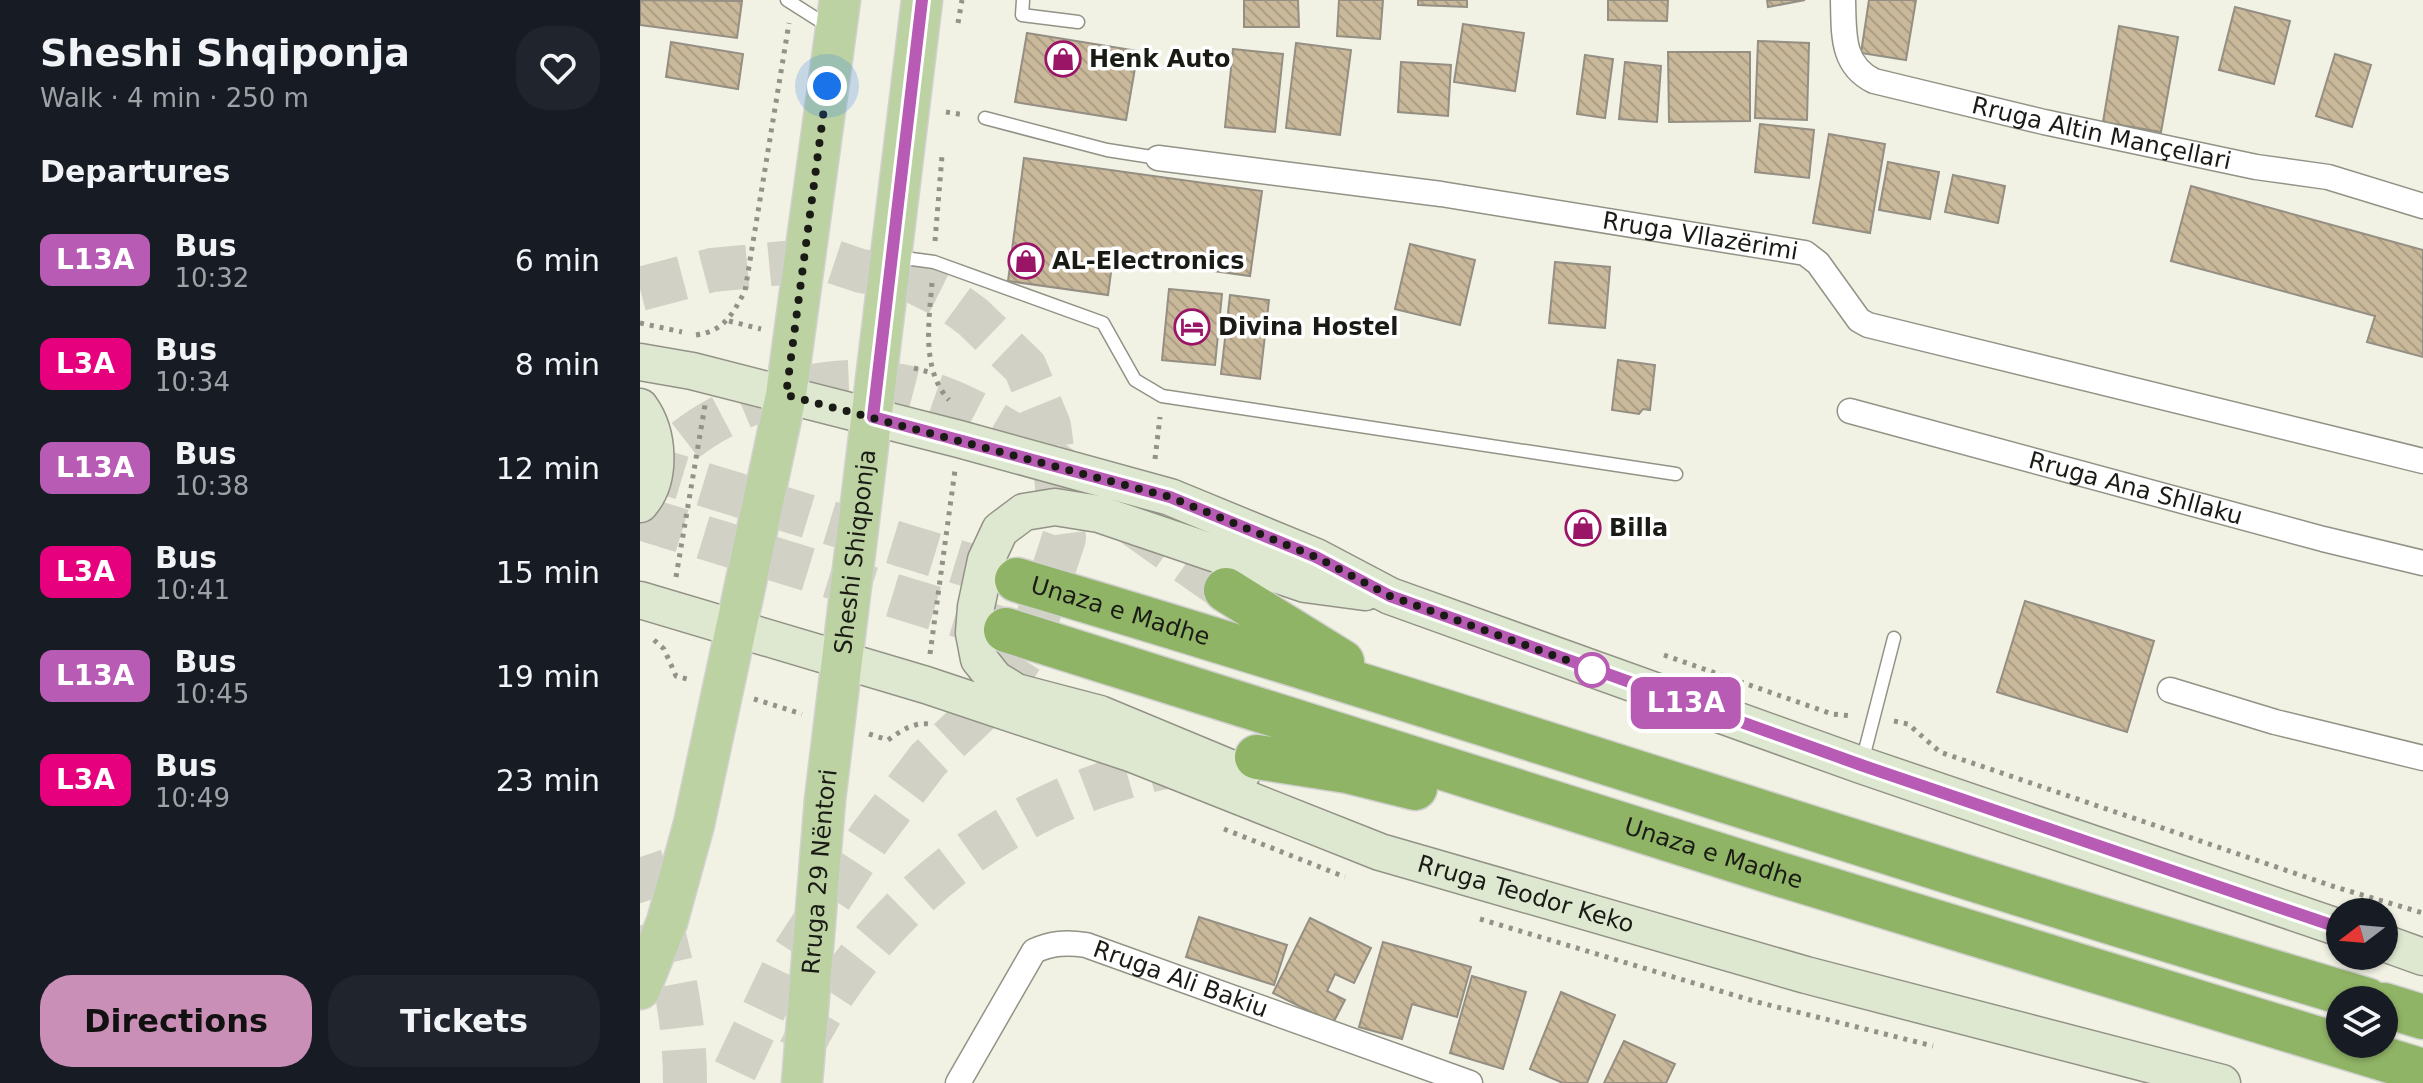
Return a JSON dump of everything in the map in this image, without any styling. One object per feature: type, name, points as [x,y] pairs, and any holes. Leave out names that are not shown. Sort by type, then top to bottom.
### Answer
[{"type":"highway","name":"Unaza e Madhe","points":[[1017,580],[1384,689],[1839,838],[2326,987]]},
{"type":"highway","points":[[1226,590],[1384,689]]},
{"type":"highway","name":"Unaza e Madhe","points":[[1006,630],[1782,875],[2423,1071]]},
{"type":"highway","points":[[1257,757],[1347,771],[1782,875]]},
{"type":"highway","points":[[2398,1009],[2423,1017]]},
{"type":"main road","points":[[922,0],[873,417],[1170,497],[1316,557],[1390,596],[1861,765],[2326,923]]},
{"type":"main road","points":[[640,989],[671,908],[725,691],[786,395],[837,15]]},
{"type":"main road","name":"Sheshi Shiqponja","points":[[640,362],[873,417],[844,663],[655,605]]},
{"type":"main road","points":[[640,407],[655,445],[655,471],[640,504]]},
{"type":"main road","points":[[1274,812],[1245,774],[1100,714],[1016,692],[995,679],[979,659],[974,633],[986,560],[1000,530],[1024,512],[1055,507],[1099,514],[1305,584],[1390,596]]},
{"type":"main road","name":"Rruga Teodor Keko","points":[[844,663],[926,685],[1133,754],[1380,852],[1806,975],[2222,1083]]},
{"type":"main road","name":"Rruga 29 Nëntori","points":[[802,1083],[825,800],[844,663]]},
{"type":"main road","points":[[2398,948],[2423,957]]},
{"type":"street","name":"Rruga Altin Mançellari","points":[[1843,0],[1845,47],[1851,63],[1858,73],[1874,81],[2044,122],[2256,167],[2328,177],[2423,206]]},
{"type":"street","name":"Rruga Vllazërimi","points":[[1158,158],[1441,194],[1805,253],[1818,263],[1859,320],[1868,325],[2423,461]]},
{"type":"street","name":"Rruga Ana Shllaku","points":[[1850,411],[2308,535],[2423,563]]},
{"type":"street","points":[[2170,690],[2275,722],[2423,758]]},
{"type":"street","name":"Rruga Ali Bakiu","points":[[958,1083],[1034,951],[1051,943],[1068,942],[1086,945],[1470,1083]]},
{"type":"lane","points":[[1023,0],[1022,15],[1078,22]]},
{"type":"lane","points":[[790,3],[837,15]]},
{"type":"lane","name":"Rruga Vllazërimi","points":[[985,118],[1107,150],[1158,158]]},
{"type":"lane","points":[[892,256],[934,262],[1103,323],[1135,380],[1162,396],[1676,474]]},
{"type":"lane","points":[[1861,765],[1894,638]]},
{"type":"path","points":[[957,31],[962,0]]},
{"type":"path","points":[[640,323],[698,335],[717,330],[729,321],[745,291],[790,3]]},
{"type":"path","points":[[945,121],[947,102]]},
{"type":"path","points":[[946,112],[961,114]]},
{"type":"path","points":[[920,723],[963,412],[942,393],[932,373],[929,339],[943,145]]},
{"type":"path","points":[[717,330],[655,605],[664,649],[676,676],[888,740]]},
{"type":"path","points":[[1154,464],[1162,396]]},
{"type":"path","points":[[1139,460],[1166,468]]},
{"type":"path","points":[[1649,650],[1832,714],[1875,717],[1908,724],[1940,752],[2332,886],[2423,913]]},
{"type":"building","points":[[640,0],[742,1],[737,38],[640,25]]},
{"type":"building","points":[[1244,0],[1298,0],[1299,27],[1244,27]]},
{"type":"building","points":[[1339,0],[1383,0],[1380,39],[1337,36]]},
{"type":"building","points":[[1418,0],[1467,0],[1467,7],[1418,5]]},
{"type":"building","points":[[1608,0],[1668,0],[1667,21],[1608,20]]},
{"type":"building","points":[[1767,0],[1805,0],[1768,7]]},
{"type":"building","points":[[1869,0],[1916,0],[1906,60],[1861,53]]},
{"type":"building","points":[[2235,7],[2290,21],[2274,84],[2219,70]]},
{"type":"building","points":[[1463,24],[1524,33],[1515,91],[1454,82]]},
{"type":"building","points":[[2119,26],[2178,37],[2161,132],[2103,122]]},
{"type":"building","points":[[1027,33],[1138,51],[1126,120],[1015,102]]},
{"type":"building","points":[[1758,41],[1809,43],[1807,120],[1755,118]]},
{"type":"building","points":[[671,42],[743,54],[738,89],[666,77]]},
{"type":"building","points":[[1296,43],[1351,50],[1340,135],[1286,128]]},
{"type":"building","points":[[1233,49],[1283,54],[1275,132],[1225,127]]},
{"type":"building","points":[[1668,52],[1750,52],[1750,121],[1669,122]]},
{"type":"building","points":[[2335,54],[2371,65],[2352,127],[2316,116]]},
{"type":"building","points":[[1585,55],[1613,59],[1605,118],[1577,114]]},
{"type":"building","points":[[1401,62],[1451,65],[1448,116],[1398,112]]},
{"type":"building","points":[[1625,62],[1661,66],[1657,122],[1619,119]]},
{"type":"building","points":[[1760,124],[1814,130],[1809,178],[1755,172]]},
{"type":"building","points":[[1829,134],[1885,144],[1870,233],[1813,223]]},
{"type":"building","points":[[1024,158],[1262,191],[1250,276],[1113,257],[1108,295],[1008,281]]},
{"type":"building","points":[[1888,162],[1939,172],[1930,219],[1879,210]]},
{"type":"building","points":[[1953,175],[2005,186],[1998,223],[1945,212]]},
{"type":"building","points":[[2191,186],[2423,250],[2423,357],[2367,342],[2375,316],[2171,261]]},
{"type":"building","points":[[1410,244],[1475,260],[1460,325],[1395,309]]},
{"type":"building","points":[[1555,262],[1610,267],[1605,328],[1549,323]]},
{"type":"building","name":"Divina Hostel","points":[[1169,289],[1222,294],[1215,365],[1162,360]]},
{"type":"building","points":[[1230,295],[1269,300],[1260,379],[1221,374]]},
{"type":"building","points":[[1618,360],[1655,365],[1650,410],[1643,409],[1639,414],[1612,410]]},
{"type":"building","points":[[2025,601],[2154,641],[2127,732],[1997,692]]},
{"type":"building","points":[[1199,917],[1287,945],[1274,985],[1186,957]]},
{"type":"building","points":[[1310,918],[1371,948],[1354,983],[1335,974],[1327,991],[1345,1000],[1333,1023],[1273,993]]},
{"type":"building","points":[[1383,942],[1471,967],[1457,1017],[1412,1004],[1402,1039],[1359,1027]]},
{"type":"building","points":[[1472,976],[1526,992],[1503,1069],[1450,1053]]},
{"type":"building","points":[[1561,992],[1615,1015],[1587,1083],[1563,1083],[1530,1069]]},
{"type":"building","points":[[1624,1041],[1675,1064],[1666,1083],[1604,1083]]},
{"type":"tunnel","points":[[640,289],[712,270],[825,259],[861,271],[907,278],[947,298],[973,317],[1025,367],[1049,426],[1064,538],[1028,647],[997,695],[928,760],[870,837],[783,970],[729,1083]]},
{"type":"tunnel","points":[[640,488],[675,449],[719,419],[750,404],[797,389],[840,383],[880,383],[918,390],[954,403],[991,421],[1066,472]]},
{"type":"tunnel","points":[[640,465],[1017,580]]},
{"type":"tunnel","points":[[640,518],[1006,630]]},
{"type":"tunnel","points":[[1133,524],[1226,590]]},
{"type":"tunnel","points":[[800,1051],[832,996],[870,945],[913,899],[961,859],[1014,825],[1071,797],[1130,776],[1193,762]]},
{"type":"tunnel","points":[[640,857],[672,968],[681,1024],[685,1083]]},
{"type":"bus line","name":"L13A","points":[[922,0],[873,417],[1170,497],[1316,557],[1390,596],[1861,765],[2326,923]]},
{"type":"place","name":"Henk Auto","points":[[1063,59]]},
{"type":"place","name":"AL-Electronics","points":[[1026,261]]},
{"type":"place","name":"Divina Hostel","points":[[1192,327]]},
{"type":"place","name":"Billa","points":[[1583,528]]},
{"type":"route","points":[[827,86],[786,395],[1170,497],[1316,557],[1390,596],[1605,674],[1592,670]]}]
